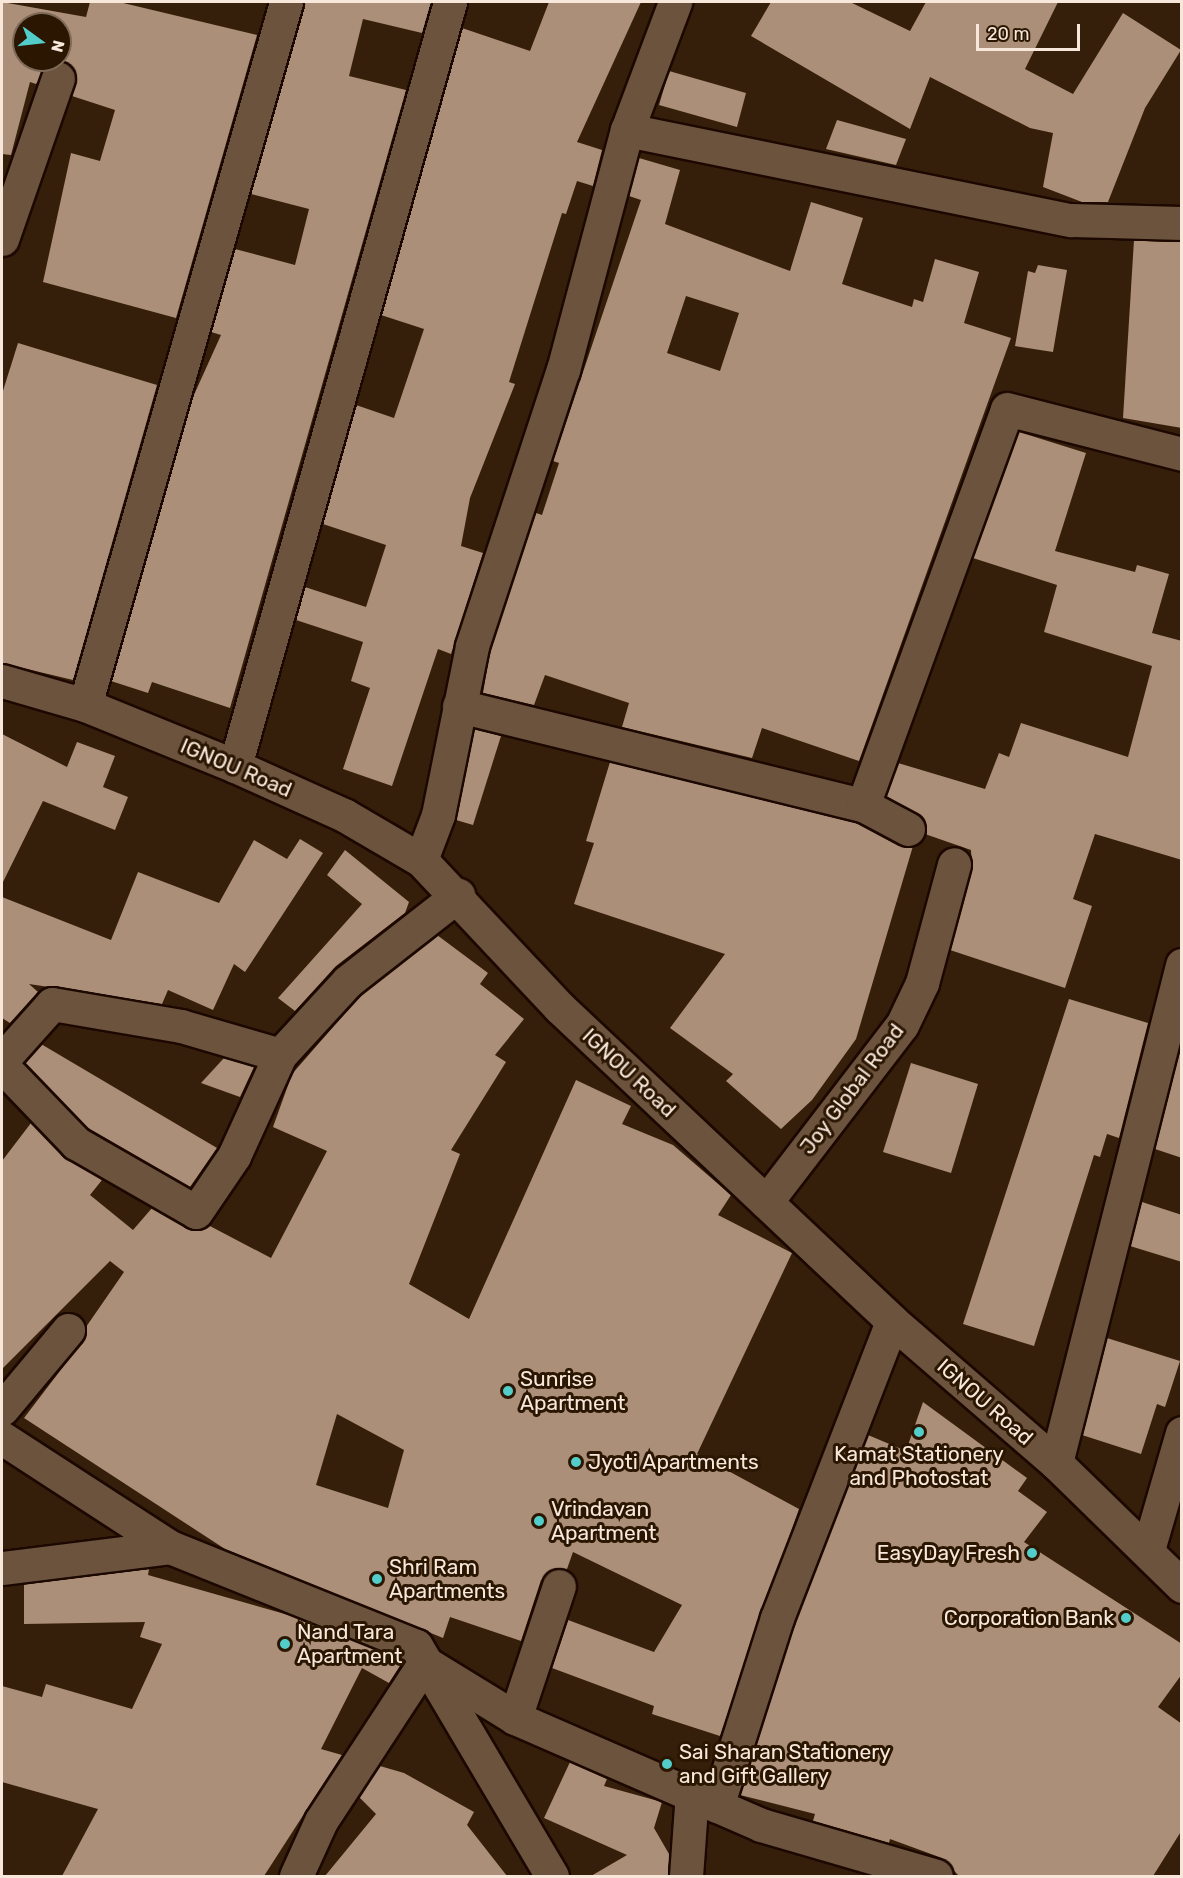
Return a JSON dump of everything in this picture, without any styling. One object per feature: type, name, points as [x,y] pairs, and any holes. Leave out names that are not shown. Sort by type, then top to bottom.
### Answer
[{"type":"street","points":[[85,705],[285,2]]},
{"type":"street","points":[[235,766],[450,2]]},
{"type":"street","points":[[421,860],[438,815],[472,646],[563,370],[627,129],[675,2]]},
{"type":"street","points":[[2,239],[58,78]]},
{"type":"street","points":[[627,129],[1071,220],[1182,223]]},
{"type":"street","points":[[862,805],[1007,409],[1182,454]]},
{"type":"street","name":"IGNOU Road","points":[[2,681],[85,705],[235,766],[344,815],[421,860],[458,894],[559,1007],[892,1321],[1056,1463],[1148,1550],[1182,1586]]},
{"type":"street","points":[[459,706],[862,805],[908,829]]},
{"type":"street","name":"Joy Global Road","points":[[766,1202],[902,1025],[922,983],[954,864]]},
{"type":"street","points":[[2,1066],[76,1143],[196,1212],[234,1156],[280,1055],[342,987],[458,894]]},
{"type":"street","points":[[1056,1463],[1182,965]]},
{"type":"street","points":[[2,1060],[52,1004],[181,1026],[280,1055]]},
{"type":"street","points":[[686,1876],[705,1799],[892,1321]]},
{"type":"street","points":[[2,1409],[68,1330]]},
{"type":"street","points":[[1148,1550],[1182,1433]]},
{"type":"street","points":[[2,1438],[170,1547],[400,1636],[416,1646],[552,1876]]},
{"type":"street","points":[[2,1568],[170,1547]]},
{"type":"street","points":[[515,1718],[559,1586]]},
{"type":"street","points":[[425,1662],[515,1718],[761,1825],[936,1876]]},
{"type":"street","points":[[296,1876],[321,1821],[425,1662]]},
{"type":"building","points":[[2,2],[58,12],[12,12],[12,72],[44,72],[36,84],[30,82],[11,155],[2,154]]},
{"type":"building","points":[[90,2],[119,2],[257,35],[176,318],[43,282],[71,153],[100,161],[115,110],[72,96],[76,75],[72,71],[72,14],[86,17]]},
{"type":"building","points":[[304,2],[431,2],[422,33],[363,19],[349,76],[406,90],[230,708],[152,682],[148,693],[111,681],[193,397],[221,335],[211,332],[235,249],[295,265],[309,209],[251,194]]},
{"type":"building","points":[[549,2],[641,2],[577,142],[602,150],[593,186],[577,181],[566,214],[562,213],[509,382],[515,384],[470,498],[461,546],[483,553],[451,654],[438,649],[392,786],[343,769],[370,688],[351,681],[363,642],[296,620],[305,587],[366,607],[386,545],[323,524],[356,405],[394,418],[424,329],[381,315],[462,28],[530,51]]},
{"type":"building","points":[[771,2],[850,2],[910,31],[926,2],[1058,2],[1025,69],[1073,94],[1123,13],[1181,50],[1145,108],[1108,202],[1082,202],[1043,187],[1053,133],[1030,128],[930,77],[910,129],[751,36]]},
{"type":"building","points":[[669,71],[746,93],[737,127],[659,105]]},
{"type":"building","points":[[837,120],[906,139],[896,165],[826,149]]},
{"type":"building","points":[[639,158],[680,170],[665,224],[790,271],[811,202],[863,218],[842,284],[912,307],[914,299],[923,302],[935,259],[979,272],[964,323],[1011,338],[859,761],[762,728],[752,758],[622,727],[629,703],[545,675],[534,705],[483,693],[490,651],[536,513],[542,515],[559,463],[553,461],[641,200],[629,196]],"holes":[[[686,296],[739,313],[720,371],[667,353]]]},
{"type":"building","points":[[1134,240],[1182,242],[1182,428],[1123,418]]},
{"type":"building","points":[[1038,265],[1067,270],[1053,352],[1015,346],[1028,271],[1035,273]]},
{"type":"building","points":[[18,343],[157,385],[73,680],[2,663],[2,394]]},
{"type":"building","points":[[1019,432],[1086,453],[1055,551],[1135,572],[1137,565],[1169,574],[1152,633],[1182,641],[1182,860],[1095,834],[1073,899],[1092,906],[1065,988],[950,950],[972,869],[971,850],[925,834],[924,819],[886,796],[898,763],[985,789],[999,753],[1009,757],[1021,723],[1128,757],[1152,666],[1044,632],[1057,585],[973,558]]},
{"type":"building","points":[[474,729],[501,736],[473,825],[456,820]]},
{"type":"building","points":[[2,734],[67,767],[77,742],[115,756],[103,787],[128,797],[115,830],[43,801],[2,884]]},
{"type":"building","points":[[610,762],[856,823],[899,846],[913,846],[856,1039],[812,1100],[781,1129],[726,1081],[733,1074],[670,1028],[725,954],[574,904],[594,843],[586,841]]},
{"type":"building","points":[[300,839],[323,853],[245,972],[234,964],[213,1010],[168,990],[162,1004],[29,984],[38,992],[10,1023],[2,1018],[2,897],[111,940],[138,872],[219,903],[254,840],[287,859]]},
{"type":"building","points":[[345,850],[409,902],[405,913],[336,966],[295,1011],[278,998],[362,904],[327,875]]},
{"type":"building","points":[[437,935],[488,973],[480,984],[524,1019],[495,1055],[506,1062],[451,1150],[460,1154],[409,1284],[469,1319],[576,1080],[631,1106],[622,1124],[673,1145],[731,1195],[718,1215],[792,1253],[697,1454],[799,1509],[720,1736],[652,1714],[654,1706],[552,1668],[568,1620],[654,1652],[682,1605],[573,1552],[567,1569],[555,1568],[541,1580],[521,1641],[450,1617],[443,1638],[225,1549],[24,1418],[82,1342],[86,1327],[124,1272],[110,1261],[2,1369],[2,1161],[31,1123],[63,1156],[102,1180],[90,1195],[133,1230],[152,1208],[187,1228],[208,1225],[271,1258],[327,1151],[273,1127],[292,1074],[361,995]],"holes":[[[337,1414],[404,1450],[388,1508],[316,1485]]]},
{"type":"building","points":[[1069,999],[1148,1023],[1119,1138],[1107,1134],[1100,1157],[1094,1155],[1034,1346],[963,1324]]},
{"type":"building","points":[[1182,1043],[1182,1158],[1155,1149]]},
{"type":"building","points":[[41,1044],[217,1148],[190,1187],[88,1128],[25,1063]]},
{"type":"building","points":[[224,1058],[254,1067],[240,1097],[201,1083]]},
{"type":"building","points":[[911,1063],[978,1084],[951,1173],[883,1152]]},
{"type":"building","points":[[1142,1202],[1182,1215],[1182,1262],[1130,1246]]},
{"type":"building","points":[[1107,1338],[1180,1361],[1165,1407],[1157,1404],[1141,1454],[1082,1435]]},
{"type":"building","points":[[923,1402],[1027,1478],[1018,1491],[1047,1512],[1024,1542],[1182,1644],[1182,1674],[1158,1707],[1182,1724],[1182,1830],[1153,1876],[959,1876],[942,1858],[890,1839],[889,1843],[813,1821],[815,1814],[740,1795],[795,1624],[868,1435],[906,1451]]},
{"type":"building","points":[[149,1569],[148,1575],[292,1616],[403,1661],[389,1683],[362,1668],[321,1749],[342,1755],[264,1876],[62,1876],[98,1809],[2,1782],[2,1686],[42,1697],[46,1684],[132,1709],[162,1644],[140,1637],[145,1622],[24,1624],[24,1584]]},
{"type":"building","points":[[570,1762],[607,1779],[604,1786],[662,1802],[654,1828],[669,1854],[668,1876],[591,1876],[627,1855],[544,1818]]},
{"type":"building","points":[[380,1766],[404,1773],[474,1812],[467,1825],[507,1876],[325,1876],[376,1814],[359,1797]]},
{"type":"place","name":"Sunrise Apartment","points":[[508,1391]]},
{"type":"place","name":"Kamat Stationery and Photostat","points":[[919,1432]]},
{"type":"place","name":"Jyoti Apartments","points":[[576,1462]]},
{"type":"place","name":"Vrindavan Apartment","points":[[539,1521]]},
{"type":"place","name":"EasyDay Fresh","points":[[1032,1553]]},
{"type":"place","name":"Shri Ram Apartments","points":[[377,1579]]},
{"type":"place","name":"Corporation Bank","points":[[1126,1618]]},
{"type":"place","name":"Nand Tara Apartment","points":[[285,1644]]},
{"type":"place","name":"Sai Sharan Stationery and Gift Gallery","points":[[667,1764]]}]
